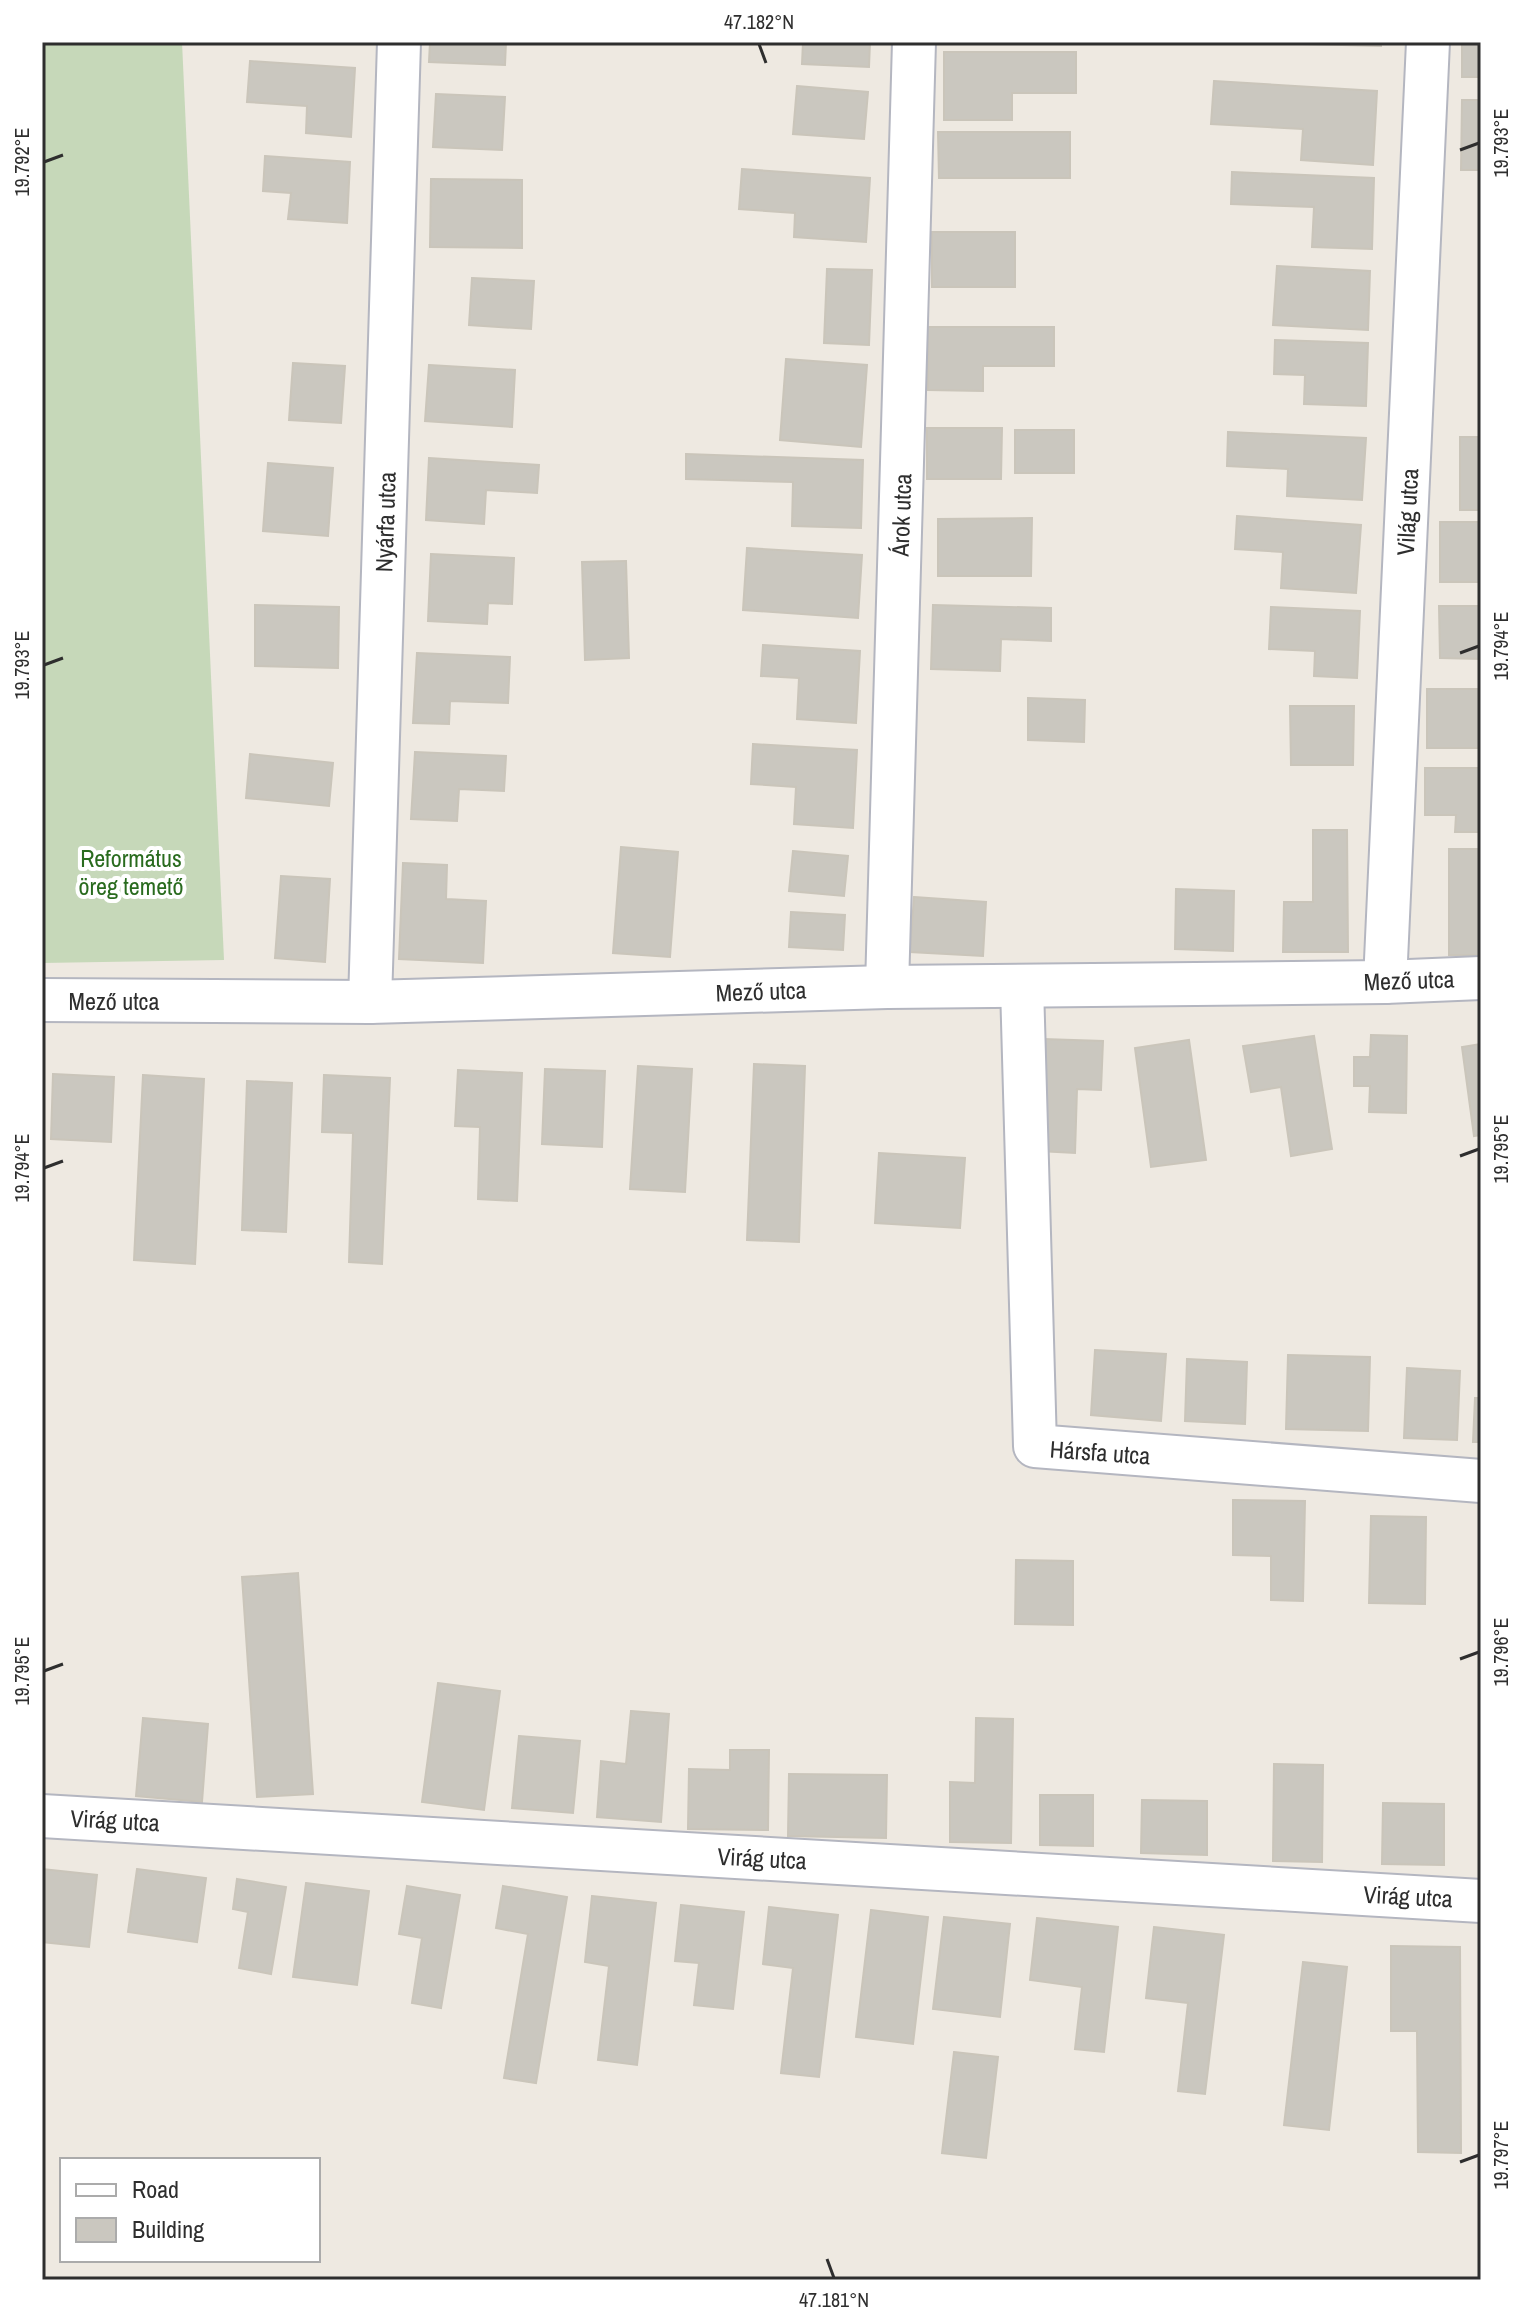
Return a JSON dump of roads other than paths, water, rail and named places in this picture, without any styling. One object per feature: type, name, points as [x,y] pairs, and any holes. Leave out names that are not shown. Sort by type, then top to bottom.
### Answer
[{"type":"street","name":"Nyárfa utca","points":[[370,1002],[399,42]]},
{"type":"street","name":"Árok utca","points":[[887,987],[914,42]]},
{"type":"street","name":"Világ utca","points":[[1385,982],[1428,42]]},
{"type":"street","name":"Mező utca","points":[[42,1000],[370,1002],[887,987],[1385,982],[1481,978]]},
{"type":"street","name":"Hársfa utca","points":[[1022,986],[1035,1446],[1481,1481]]},
{"type":"street","name":"Virág utca","points":[[42,1816],[1481,1901]]},
{"type":"park label","name":"Református öreg temető","points":[[131,872]]}]
